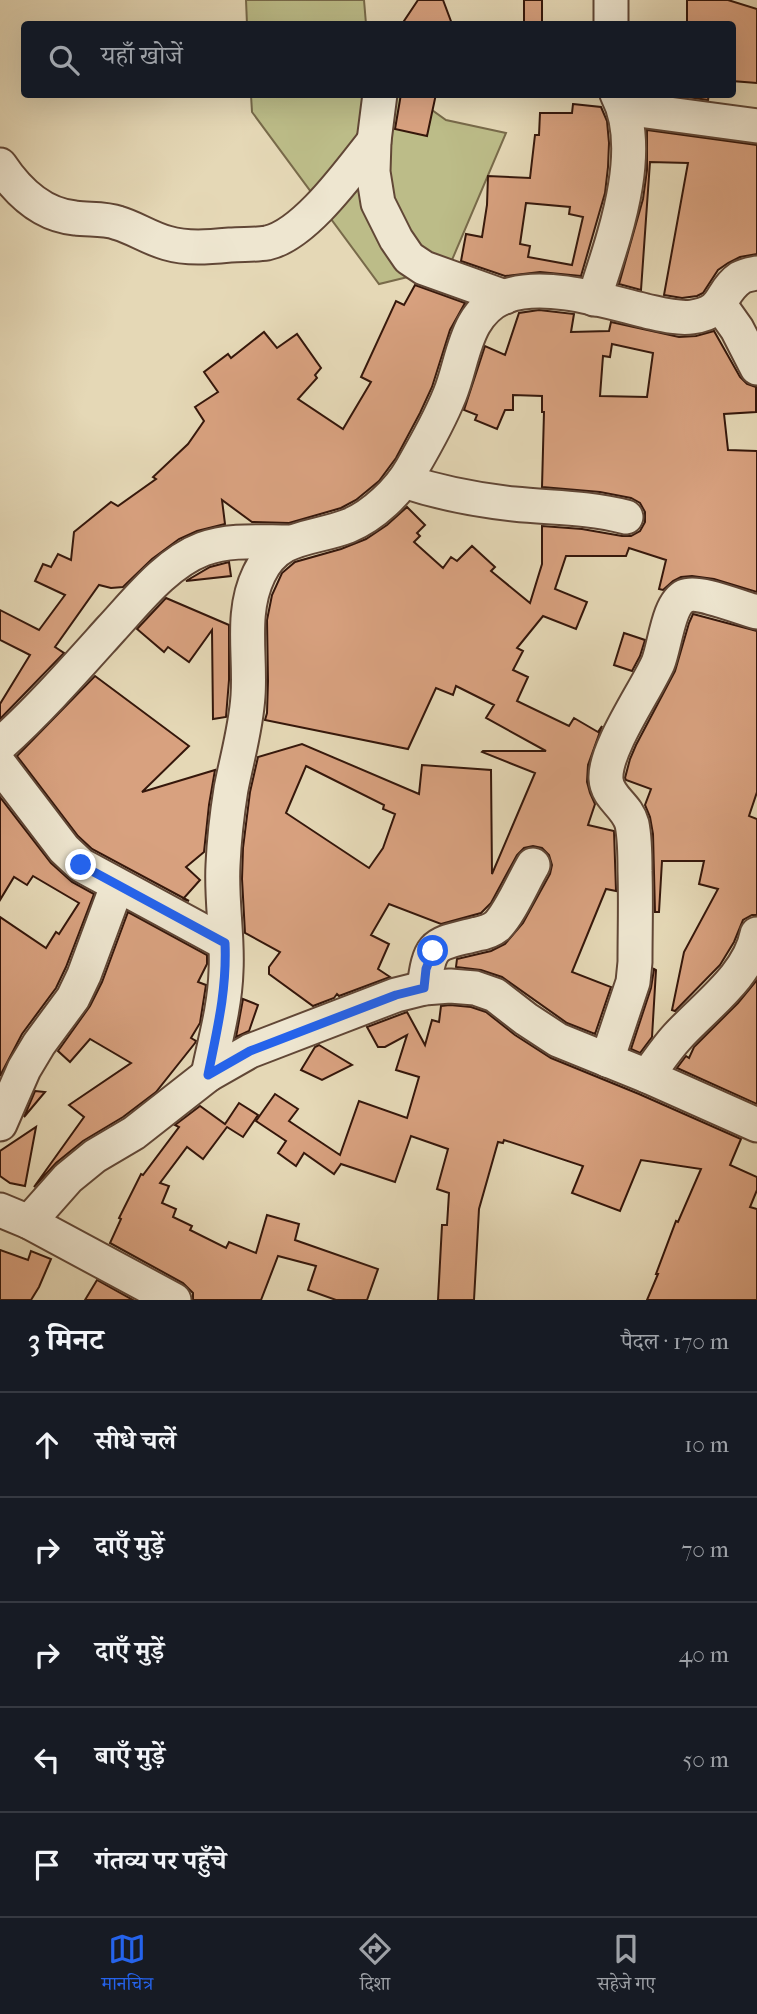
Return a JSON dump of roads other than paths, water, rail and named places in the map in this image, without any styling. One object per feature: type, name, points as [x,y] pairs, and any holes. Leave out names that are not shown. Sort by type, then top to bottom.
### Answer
[{"type":"street","points":[[611,0],[611,21]]},
{"type":"street","points":[[379,98],[373,173],[378,203],[396,239],[409,258],[424,268],[505,297]]},
{"type":"street","points":[[594,299],[621,210],[629,150],[621,101],[757,126]]},
{"type":"street","points":[[0,165],[10,180],[37,206],[59,215],[119,223],[169,244],[208,247],[267,243],[281,238],[303,222],[329,197],[374,141]]},
{"type":"street","points":[[0,745],[29,720],[132,606],[168,571],[187,557],[233,542],[288,542],[351,524],[384,501],[404,481],[441,415],[451,392],[464,344],[489,306],[505,297],[525,292],[547,292],[671,316],[690,317],[711,312],[742,277],[757,273]]},
{"type":"street","points":[[720,305],[737,329],[757,368]]},
{"type":"street","points":[[404,481],[444,493],[479,499],[512,504],[584,508],[626,517]]},
{"type":"street","points":[[208,1075],[226,971],[223,866],[232,788],[248,696],[247,639],[250,599],[258,575],[268,558],[288,542]]},
{"type":"street","points":[[607,1060],[633,982],[635,962],[632,824],[628,811],[609,793],[606,780],[607,762],[652,677],[660,659],[673,610],[681,598],[688,594],[704,596],[757,612]]},
{"type":"street","points":[[0,765],[64,849],[81,865],[225,943]]},
{"type":"street","points":[[424,988],[426,969],[433,951],[440,944],[486,932],[496,926],[533,865]]},
{"type":"street","points":[[0,1124],[24,1069],[73,998],[117,886]]},
{"type":"street","points":[[647,1076],[677,1037],[720,996],[743,965],[757,934]]},
{"type":"street","points":[[174,1300],[14,1216],[95,1156],[134,1133],[208,1075],[250,1051],[396,995],[424,988],[450,986],[475,988],[495,995],[558,1040],[757,1125]]}]
